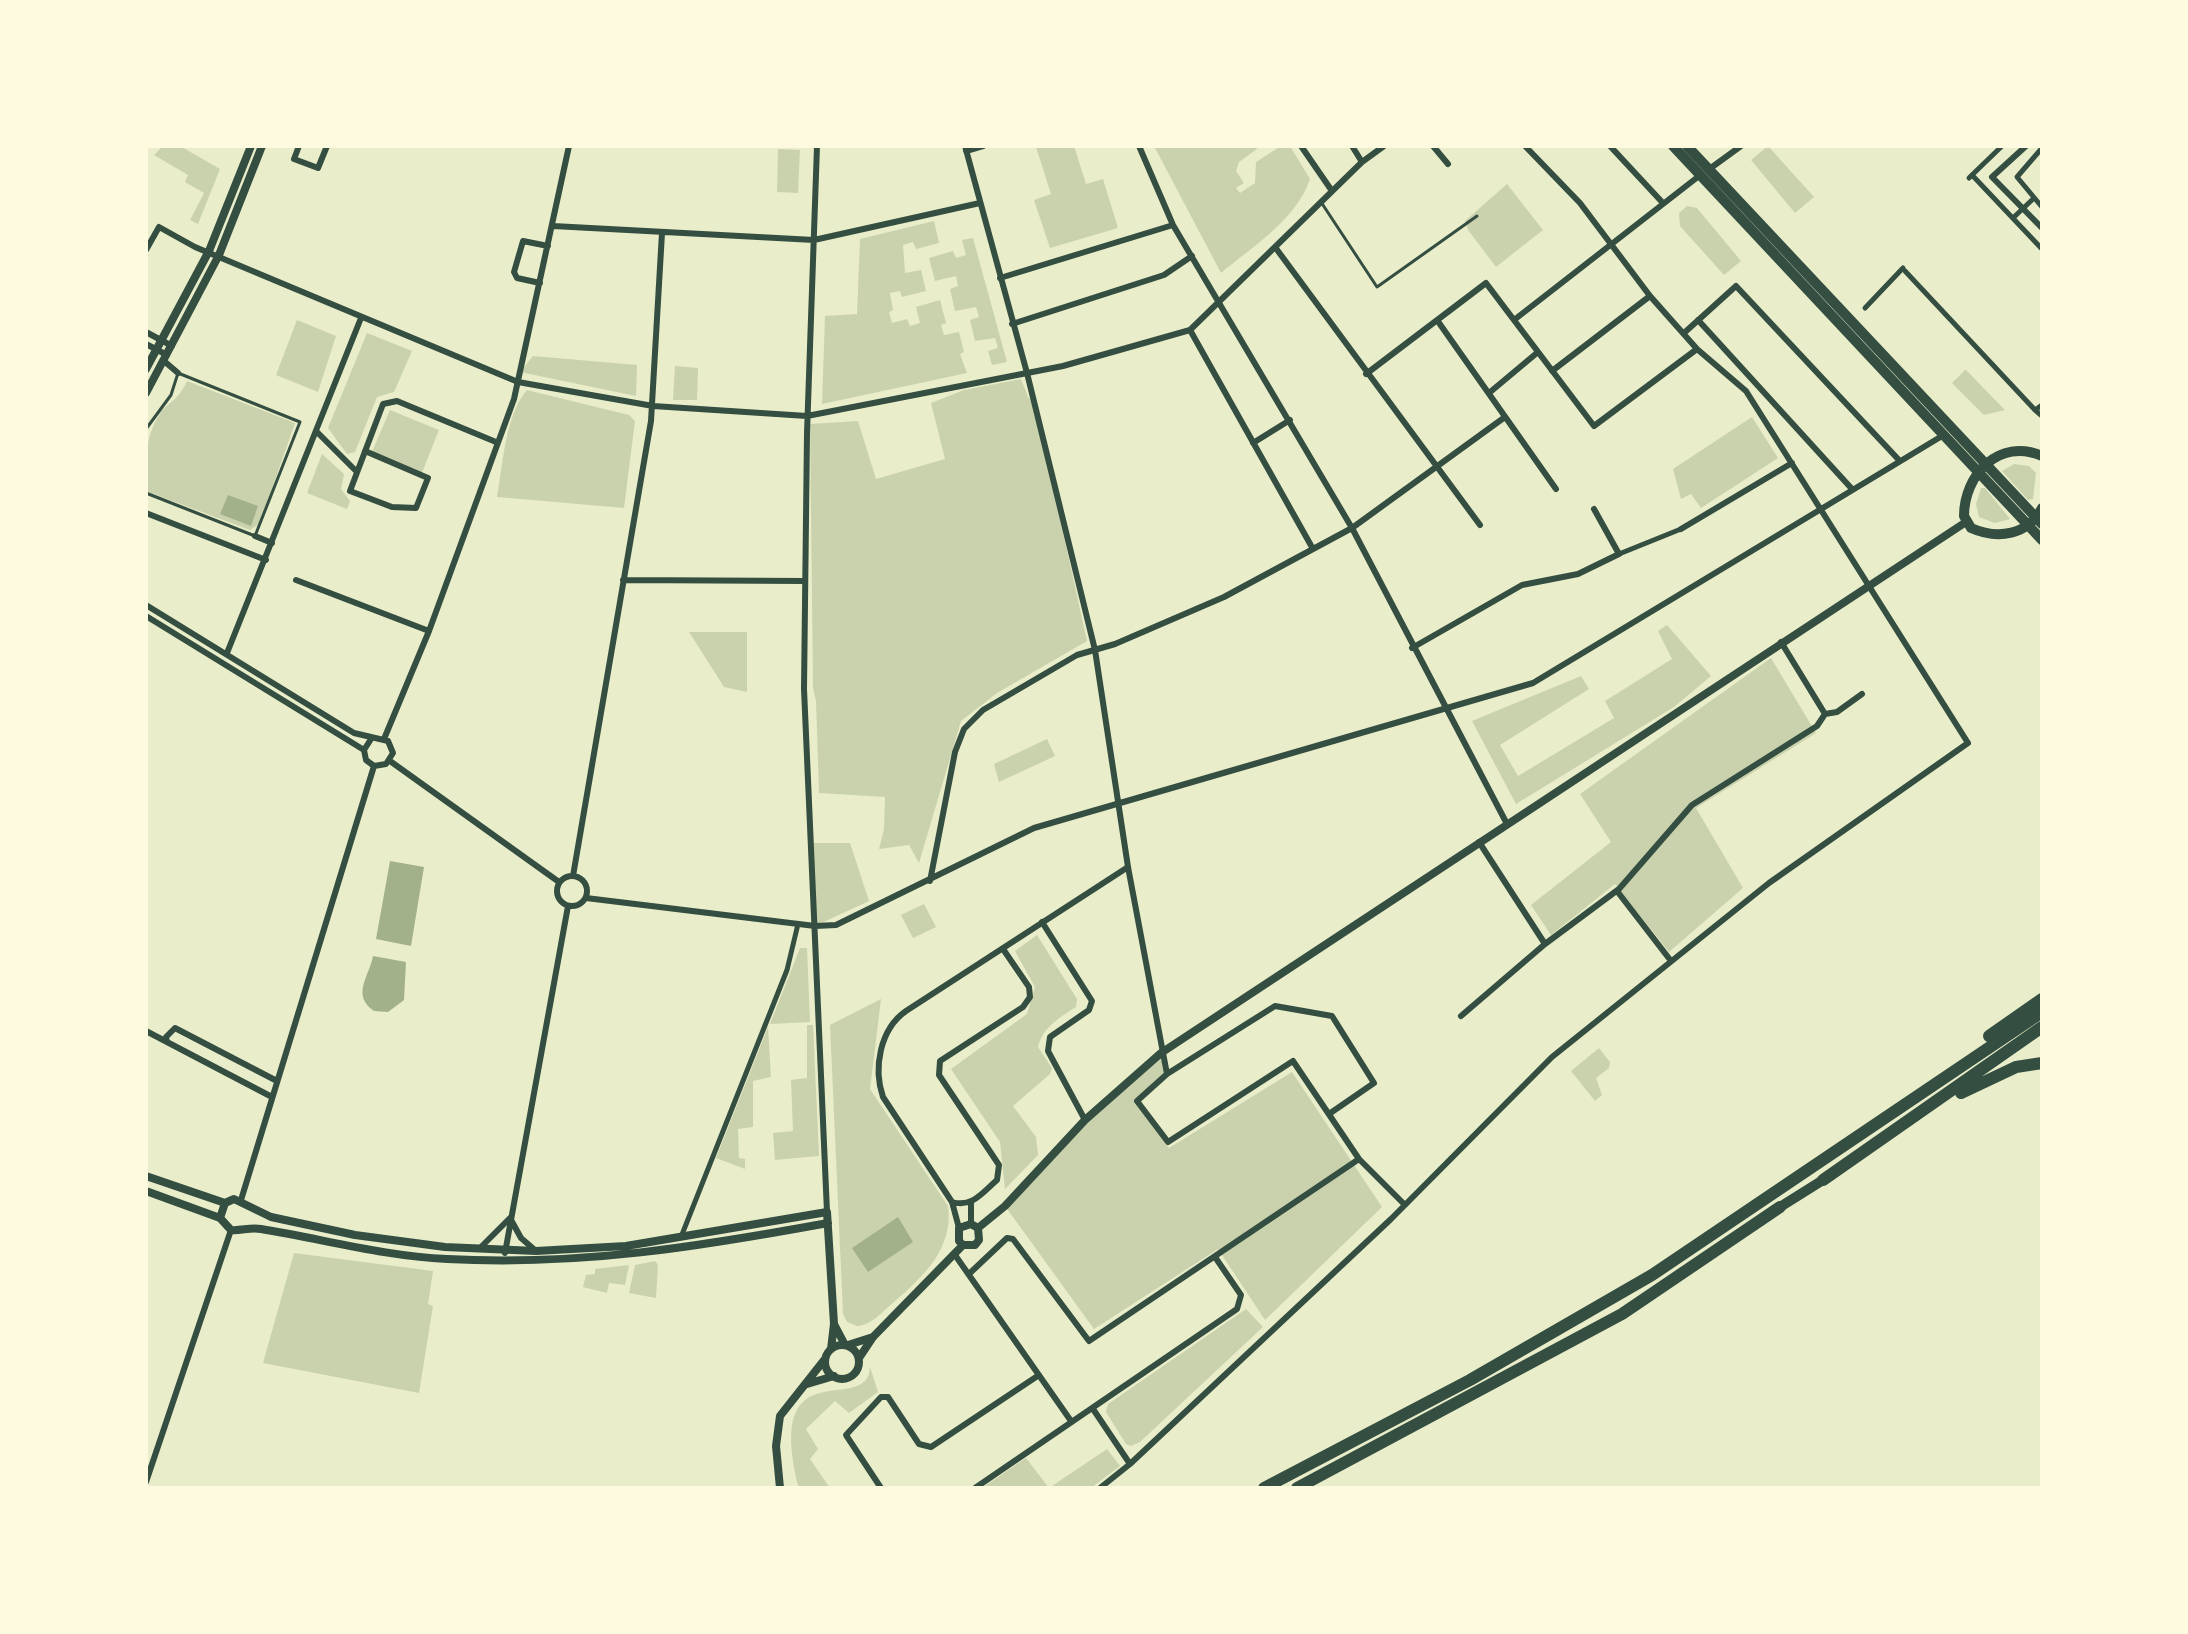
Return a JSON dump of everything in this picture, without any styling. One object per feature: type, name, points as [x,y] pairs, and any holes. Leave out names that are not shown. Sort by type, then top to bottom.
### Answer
[{"type":"highway","points":[[1880,1118],[2042,999]]},
{"type":"highway","points":[[1265,1486],[1470,1380],[1652,1275],[1880,1118],[2042,1012]]},
{"type":"highway","points":[[1823,1180],[2042,1027]]},
{"type":"highway","points":[[1823,1180],[1876,1151],[1973,1085],[2016,1067],[2042,1063]]},
{"type":"highway","points":[[1297,1488],[1622,1314],[1780,1207]]},
{"type":"highway","points":[[1308,1488],[1357,1457]]},
{"type":"main road","points":[[1673,146],[1703,173],[1986,463],[2040,516],[2028,527],[1999,536],[1976,530],[1966,522],[1965,496],[1976,473],[1986,463],[2024,451],[2042,456]]},
{"type":"main road","points":[[1687,146],[1703,173],[1976,473],[2042,540]]},
{"type":"main road","points":[[1780,1207],[1823,1180]]},
{"type":"street","points":[[146,369],[209,251],[251,146]]},
{"type":"street","points":[[146,393],[219,255],[262,146]]},
{"type":"street","points":[[299,146],[294,159],[318,168],[327,146]]},
{"type":"street","points":[[384,739],[429,631],[518,382],[569,146]]},
{"type":"street","points":[[780,1488],[777,1423],[789,1400],[806,1384],[831,1349],[834,1324],[804,689],[807,416],[817,146]]},
{"type":"street","points":[[983,146],[965,148],[1027,373],[1095,650],[1128,867],[1167,1074]]},
{"type":"street","points":[[1139,146],[1173,225],[1352,528],[1412,648],[1449,710],[1507,824]]},
{"type":"street","points":[[1301,146],[1332,191]]},
{"type":"street","points":[[1352,146],[1362,162]]},
{"type":"street","points":[[146,250],[159,227],[361,318],[518,382],[653,406],[807,416],[1027,373],[1190,330],[1362,162],[1384,146]]},
{"type":"street","points":[[1433,146],[1448,164]]},
{"type":"street","points":[[1100,1488],[1130,1464],[1405,1205],[1552,1057],[1843,827],[1968,743],[1746,391],[1697,349],[1650,296],[1580,203],[1525,146]]},
{"type":"street","points":[[1610,146],[1662,202]]},
{"type":"street","points":[[2002,146],[1970,176],[2042,249]]},
{"type":"street","points":[[2026,146],[1992,177],[2042,228]]},
{"type":"street","points":[[1514,320],[1736,147]]},
{"type":"street","points":[[2042,148],[2017,177],[2042,207]]},
{"type":"street","points":[[2013,218],[2034,198]]},
{"type":"street","points":[[553,226],[814,240],[980,203]]},
{"type":"street","points":[[1000,278],[1173,225]]},
{"type":"street","points":[[573,876],[653,406],[662,233]]},
{"type":"street","points":[[540,283],[517,278],[514,272],[523,241],[548,246]]},
{"type":"street","points":[[1275,247],[1480,525]]},
{"type":"street","points":[[1012,324],[1164,275],[1192,256]]},
{"type":"street","points":[[1865,308],[1904,270],[2042,416]]},
{"type":"street","points":[[1366,374],[1486,283],[1594,426],[1697,349]]},
{"type":"street","points":[[1684,333],[1736,286],[1898,459]]},
{"type":"street","points":[[1552,371],[1650,296]]},
{"type":"street","points":[[227,653],[361,318]]},
{"type":"street","points":[[1437,320],[1556,489]]},
{"type":"street","points":[[1698,320],[1852,489]]},
{"type":"street","points":[[1190,330],[1313,549]]},
{"type":"street","points":[[146,332],[162,341],[178,373]]},
{"type":"street","points":[[146,344],[168,354]]},
{"type":"street","points":[[1489,393],[1538,352]]},
{"type":"street","points":[[365,451],[428,478],[416,508],[392,507],[350,491],[357,472],[365,451],[383,404],[397,401],[496,442]]},
{"type":"street","points":[[2035,410],[2042,405]]},
{"type":"street","points":[[930,881],[955,752],[964,729],[983,710],[1077,655],[1224,597],[1352,528],[1438,469],[1505,417]]},
{"type":"street","points":[[1253,443],[1290,420]]},
{"type":"street","points":[[317,432],[357,472]]},
{"type":"street","points":[[559,882],[557,897],[568,906],[578,905],[586,898],[815,926],[836,925],[1034,828],[1449,710],[1533,683],[1898,459],[1942,436]]},
{"type":"street","points":[[1412,648],[1522,585],[1578,574],[1681,529],[1792,463]]},
{"type":"street","points":[[1594,509],[1619,554]]},
{"type":"street","points":[[146,513],[266,560]]},
{"type":"street","points":[[959,1228],[975,1226],[1005,1206],[1085,1120],[1161,1053],[1966,522]]},
{"type":"street","points":[[255,536],[272,543]]},
{"type":"street","points":[[296,580],[429,631]]},
{"type":"street","points":[[623,580],[805,581]]},
{"type":"street","points":[[146,605],[346,729],[371,739],[384,739],[393,749],[390,761]]},
{"type":"street","points":[[146,616],[364,750]]},
{"type":"street","points":[[1781,642],[1825,714]]},
{"type":"street","points":[[1461,1016],[1545,944],[1617,891],[1692,805],[1817,726],[1825,714],[1837,712],[1862,694]]},
{"type":"street","points":[[371,739],[364,750],[366,760],[374,766]]},
{"type":"street","points":[[390,761],[559,882]]},
{"type":"street","points":[[374,766],[390,761]]},
{"type":"street","points":[[241,1200],[374,766]]},
{"type":"street","points":[[1479,842],[1545,944]]},
{"type":"street","points":[[971,1203],[979,1240],[975,1245],[963,1245],[959,1241],[952,1202],[883,1097],[877,1080],[885,1038],[897,1018],[1128,867]]},
{"type":"street","points":[[559,882],[573,876],[584,881],[586,898]]},
{"type":"street","points":[[1617,891],[1671,961]]},
{"type":"street","points":[[504,1260],[568,906]]},
{"type":"street","points":[[1042,922],[1092,1001],[1089,1010],[1050,1037],[1048,1051],[1085,1120]]},
{"type":"street","points":[[681,1237],[787,970],[798,924]]},
{"type":"street","points":[[952,1202],[963,1205],[971,1203],[997,1180],[999,1165],[939,1075],[940,1061],[1023,1007],[1030,997],[1029,987],[1003,949]]},
{"type":"street","points":[[1329,1114],[1374,1083],[1332,1016],[1275,1006],[1167,1074],[1137,1101],[1168,1142],[1293,1061],[1359,1159],[1405,1205]]},
{"type":"street","points":[[167,1042],[166,1037],[175,1028],[277,1081]]},
{"type":"street","points":[[146,1031],[272,1097]]},
{"type":"street","points":[[970,1273],[1007,1238],[1013,1239],[1089,1341],[1359,1159]]},
{"type":"street","points":[[146,1176],[225,1203],[241,1200]]},
{"type":"street","points":[[146,1191],[220,1218],[231,1230]]},
{"type":"street","points":[[241,1200],[250,1208],[271,1217],[355,1235],[478,1249],[536,1251],[626,1246],[827,1212]]},
{"type":"street","points":[[220,1218],[225,1203]]},
{"type":"street","points":[[246,1228],[252,1215],[250,1208]]},
{"type":"street","points":[[478,1249],[493,1238],[510,1218]]},
{"type":"street","points":[[510,1218],[521,1238],[536,1251]]},
{"type":"street","points":[[231,1230],[246,1228],[353,1248],[444,1259],[570,1261],[627,1256],[828,1223]]},
{"type":"street","points":[[146,1482],[231,1230]]},
{"type":"street","points":[[825,1359],[827,1371],[834,1376],[843,1379],[854,1375],[859,1358],[873,1337],[963,1245]]},
{"type":"street","points":[[955,1255],[1071,1421]]},
{"type":"street","points":[[975,1488],[1237,1309],[1241,1295],[1215,1257]]},
{"type":"street","points":[[834,1324],[859,1358]]},
{"type":"street","points":[[831,1349],[873,1337]]},
{"type":"street","points":[[881,1488],[847,1439],[848,1430],[881,1397],[888,1397],[919,1444],[931,1447],[1039,1375]]},
{"type":"street","points":[[806,1384],[834,1376]]},
{"type":"street","points":[[1093,1409],[1130,1464]]},
{"type":"lane","points":[[1321,202],[1377,287],[1477,216]]},
{"type":"lane","points":[[146,429],[175,387],[178,373],[300,422],[255,536],[146,493]]},
{"type":"shaded area","points":[[163,146],[180,146],[220,169],[198,224],[190,220],[204,193],[185,182],[188,175],[154,155]]},
{"type":"shaded area","points":[[1074,146],[1086,184],[1103,179],[1118,228],[1050,248],[1034,200],[1051,194],[1036,147]]},
{"type":"shaded area","points":[[1154,146],[1261,146],[1239,162],[1236,171],[1244,183],[1236,188],[1240,193],[1255,183],[1256,162],[1281,146],[1290,146],[1310,179],[1295,207],[1284,219],[1221,273]]},
{"type":"shaded area","points":[[1768,146],[1814,197],[1795,213],[1751,160]]},
{"type":"shaded area","points":[[778,149],[800,150],[798,193],[777,192]]},
{"type":"shaded area","points":[[1507,184],[1543,230],[1496,267],[1468,230],[1465,221]]},
{"type":"shaded area","points":[[1687,206],[1697,208],[1741,261],[1724,275],[1680,226],[1679,213]]},
{"type":"shaded area","points":[[934,221],[939,243],[916,249],[913,242],[903,245],[905,273],[921,270],[926,291],[902,297],[900,291],[890,293],[893,310],[889,312],[892,323],[907,319],[910,326],[920,323],[916,307],[940,300],[946,323],[941,325],[944,335],[959,332],[964,352],[960,354],[967,373],[822,404],[825,316],[857,314],[860,239]]},
{"type":"shaded area","points":[[973,238],[1007,362],[992,365],[988,351],[998,348],[995,338],[975,341],[970,320],[979,317],[976,307],[955,311],[950,289],[958,286],[956,276],[935,281],[929,258],[953,251],[956,258],[966,255],[962,240]]},
{"type":"shaded area","points":[[297,320],[336,336],[318,392],[276,375]]},
{"type":"shaded area","points":[[367,333],[412,351],[394,392],[377,397],[355,452],[347,454],[328,428]]},
{"type":"shaded area","points":[[533,356],[637,365],[636,396],[520,372]]},
{"type":"shaded area","points":[[675,366],[698,368],[697,400],[673,400]]},
{"type":"shaded area","points":[[1965,370],[2005,410],[1984,415],[1952,383]]},
{"type":"shaded area","points":[[1021,379],[1035,405],[1087,641],[997,693],[961,721],[919,863],[909,845],[879,849],[884,829],[885,797],[819,793],[813,688],[810,424],[858,421],[876,479],[945,459],[931,403],[964,390]]},
{"type":"shaded area","points":[[187,381],[295,423],[260,523],[250,530],[146,491],[147,452],[154,424]]},
{"type":"shaded area","points":[[527,390],[629,415],[635,421],[624,508],[497,497],[509,426]]},
{"type":"shaded area","points":[[390,410],[439,430],[421,475],[371,454]]},
{"type":"shaded area","points":[[1752,417],[1778,458],[1701,508],[1691,494],[1681,499],[1673,469]]},
{"type":"shaded area","points":[[322,454],[344,474],[341,489],[350,501],[347,509],[307,493]]},
{"type":"shaded area","points":[[2014,464],[2029,466],[2036,473],[2033,499],[2028,500],[2002,471]]},
{"type":"shaded area","points":[[1981,488],[1985,488],[2010,519],[1995,523],[1979,517],[1976,504]]},
{"type":"shaded area","points":[[228,495],[258,506],[251,526],[220,514]]},
{"type":"shaded area","points":[[1667,625],[1711,676],[1674,707],[1516,804],[1472,721],[1581,676],[1589,689],[1500,745],[1518,776],[1614,718],[1605,701],[1672,659],[1658,631]]},
{"type":"shaded area","points":[[689,632],[747,632],[747,692],[724,687]]},
{"type":"shaded area","points":[[1771,658],[1816,733],[1696,808],[1743,888],[1669,952],[1615,884],[1551,935],[1531,905],[1611,842],[1580,794]]},
{"type":"shaded area","points":[[1047,739],[1055,756],[999,782],[994,764]]},
{"type":"shaded area","points":[[814,843],[850,843],[869,901],[815,926]]},
{"type":"shaded area","points":[[390,861],[424,867],[411,946],[376,939]]},
{"type":"shaded area","points":[[924,904],[936,927],[913,938],[901,915]]},
{"type":"shaded area","points":[[1037,935],[1077,999],[1076,1007],[1052,1024],[1040,1040],[1038,1047],[1052,1068],[1050,1074],[1013,1106],[1036,1137],[1038,1155],[1005,1189],[1000,1142],[951,1069],[1027,1014],[1035,987],[1015,951]]},
{"type":"shaded area","points":[[800,948],[807,948],[810,1022],[770,1024]]},
{"type":"shaded area","points":[[373,956],[406,962],[404,1000],[388,1012],[374,1011],[364,999],[363,985]]},
{"type":"shaded area","points":[[881,999],[870,1089],[948,1206],[949,1221],[941,1248],[925,1272],[877,1317],[857,1326],[847,1322],[843,1314],[830,1025]]},
{"type":"shaded area","points":[[807,1025],[813,1025],[819,1156],[775,1160],[773,1133],[793,1131],[791,1080],[807,1078]]},
{"type":"shaded area","points":[[768,1027],[771,1077],[753,1081],[753,1127],[738,1129],[739,1158],[745,1159],[745,1169],[716,1158]]},
{"type":"shaded area","points":[[1599,1048],[1610,1062],[1609,1068],[1596,1078],[1602,1095],[1595,1101],[1571,1071]]},
{"type":"shaded area","points":[[1161,1053],[1164,1074],[1134,1100],[1169,1148],[1292,1072],[1382,1207],[1265,1320],[1218,1249],[1094,1329],[1005,1206],[1110,1097]]},
{"type":"shaded area","points":[[898,1217],[913,1242],[868,1272],[852,1248]]},
{"type":"shaded area","points":[[294,1253],[433,1271],[428,1304],[433,1306],[419,1393],[263,1363]]},
{"type":"shaded area","points":[[655,1261],[658,1265],[656,1298],[629,1293],[635,1265]]},
{"type":"shaded area","points":[[629,1265],[625,1285],[609,1283],[607,1293],[583,1287],[586,1275],[595,1274],[595,1269]]},
{"type":"shaded area","points":[[1246,1309],[1263,1327],[1140,1442],[1131,1446],[1126,1444],[1106,1412],[1108,1404]]},
{"type":"shaded area","points":[[870,1367],[878,1392],[849,1413],[835,1401],[806,1429],[818,1449],[810,1459],[830,1488],[799,1488],[792,1444],[795,1416],[805,1400],[865,1381]]},
{"type":"shaded area","points":[[1107,1449],[1120,1466],[1091,1488],[1049,1488]]},
{"type":"shaded area","points":[[1026,1458],[1049,1488],[982,1488]]}]
